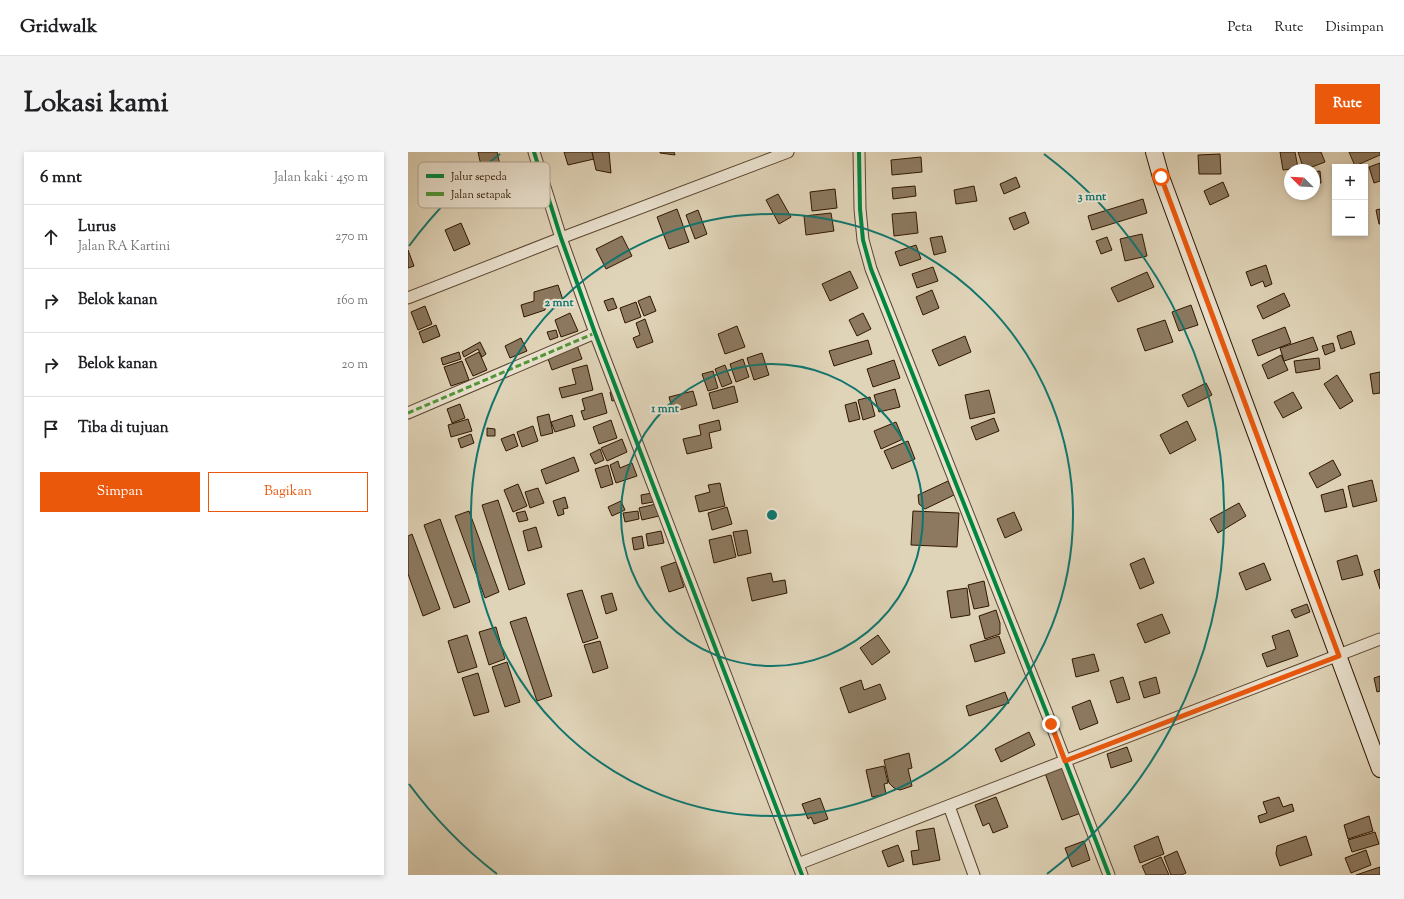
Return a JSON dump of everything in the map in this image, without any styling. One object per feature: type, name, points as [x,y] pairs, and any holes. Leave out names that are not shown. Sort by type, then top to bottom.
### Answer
[{"type":"main road","points":[[1154,152],[1163,185],[1380,769]]},
{"type":"street","points":[[534,152],[537,162]]},
{"type":"street","points":[[408,298],[788,152]]},
{"type":"street","points":[[859,152],[860,209],[863,240],[871,269],[1109,875]]},
{"type":"street","points":[[550,203],[595,333],[802,875]]},
{"type":"street","points":[[408,413],[595,333]]},
{"type":"street","points":[[798,864],[1380,639]]},
{"type":"street","points":[[949,806],[974,875]]},
{"type":"building","points":[[478,152],[497,152],[499,162],[480,162]]},
{"type":"building","points":[[564,152],[592,152],[594,159],[568,165]]},
{"type":"building","points":[[592,152],[609,152],[611,173],[596,170]]},
{"type":"building","points":[[674,152],[675,155],[660,153]]},
{"type":"building","points":[[1280,152],[1295,152],[1297,164],[1284,164],[1283,170]]},
{"type":"building","points":[[1298,152],[1321,152],[1325,162],[1320,164],[1302,164]]},
{"type":"building","points":[[1349,152],[1380,152],[1380,155],[1360,164],[1354,164]]},
{"type":"building","points":[[1220,154],[1221,174],[1199,174],[1198,155]]},
{"type":"building","points":[[921,157],[922,172],[892,175],[891,160]]},
{"type":"building","points":[[1380,163],[1380,181],[1374,183],[1369,167]]},
{"type":"building","points":[[1016,177],[1020,187],[1004,194],[1000,184]]},
{"type":"building","points":[[1223,182],[1229,196],[1210,205],[1204,191]]},
{"type":"building","points":[[915,186],[916,196],[893,199],[892,188]]},
{"type":"building","points":[[974,186],[977,201],[956,204],[954,190]]},
{"type":"building","points":[[835,189],[837,208],[812,211],[810,192]]},
{"type":"building","points":[[778,194],[791,217],[779,224],[766,200]]},
{"type":"building","points":[[1143,199],[1147,213],[1092,230],[1088,216]]},
{"type":"building","points":[[677,209],[689,242],[669,249],[657,217]]},
{"type":"building","points":[[1380,209],[1380,224],[1379,224],[1376,210]]},
{"type":"building","points":[[698,210],[707,234],[695,239],[686,215]]},
{"type":"building","points":[[916,212],[918,233],[894,236],[892,214]]},
{"type":"building","points":[[1025,212],[1029,223],[1014,230],[1009,218]]},
{"type":"building","points":[[831,213],[834,231],[806,235],[804,216]]},
{"type":"building","points":[[461,223],[470,244],[454,251],[445,230]]},
{"type":"building","points":[[1142,234],[1147,256],[1125,261],[1120,239]]},
{"type":"building","points":[[622,236],[632,256],[606,269],[596,249]]},
{"type":"building","points":[[942,236],[946,252],[934,255],[930,238]]},
{"type":"building","points":[[1107,237],[1112,250],[1101,254],[1096,241]]},
{"type":"building","points":[[916,245],[921,259],[900,266],[895,252]]},
{"type":"building","points":[[408,250],[414,266],[408,268]]},
{"type":"building","points":[[1266,265],[1272,284],[1265,287],[1263,281],[1251,286],[1246,272]]},
{"type":"building","points":[[933,267],[938,281],[917,288],[912,274]]},
{"type":"building","points":[[850,271],[858,288],[830,301],[822,284]]},
{"type":"building","points":[[1147,272],[1154,287],[1118,302],[1111,288]]},
{"type":"building","points":[[558,285],[563,300],[546,305],[545,310],[524,317],[521,305],[534,301],[534,292]]},
{"type":"building","points":[[932,290],[939,308],[923,315],[916,297]]},
{"type":"building","points":[[1284,293],[1290,306],[1263,319],[1257,306]]},
{"type":"building","points":[[650,296],[656,311],[644,316],[638,301]]},
{"type":"building","points":[[613,298],[617,308],[608,311],[604,301]]},
{"type":"building","points":[[636,302],[641,317],[625,323],[620,308]]},
{"type":"building","points":[[1191,305],[1198,325],[1179,331],[1172,312]]},
{"type":"building","points":[[425,306],[432,324],[418,330],[411,312]]},
{"type":"building","points":[[570,313],[578,331],[561,337],[555,320]]},
{"type":"building","points":[[863,313],[871,329],[857,336],[849,320]]},
{"type":"building","points":[[645,319],[653,342],[637,348],[633,338],[640,335],[636,323]]},
{"type":"building","points":[[1165,320],[1173,342],[1145,351],[1137,329]]},
{"type":"building","points":[[436,325],[440,336],[423,343],[419,332]]},
{"type":"building","points":[[737,326],[745,347],[725,354],[718,334]]},
{"type":"building","points":[[1285,327],[1291,343],[1258,356],[1252,340]]},
{"type":"building","points":[[556,330],[558,337],[550,340],[547,332]]},
{"type":"building","points":[[1351,331],[1355,344],[1341,349],[1337,336]]},
{"type":"building","points":[[965,336],[971,352],[939,366],[932,350]]},
{"type":"building","points":[[1313,337],[1318,350],[1284,361],[1280,348]]},
{"type":"building","points":[[521,338],[527,351],[510,358],[505,346]]},
{"type":"building","points":[[868,340],[872,354],[834,366],[829,351]]},
{"type":"building","points":[[480,342],[486,354],[482,357],[478,349],[464,357],[462,352]]},
{"type":"building","points":[[1333,343],[1335,351],[1325,355],[1322,346]]},
{"type":"building","points":[[577,345],[582,359],[552,370],[547,356]]},
{"type":"building","points":[[459,352],[461,359],[443,365],[441,358]]},
{"type":"building","points":[[479,352],[487,370],[473,376],[465,359]]},
{"type":"building","points":[[762,353],[769,375],[754,380],[747,358]]},
{"type":"building","points":[[1281,355],[1288,370],[1268,379],[1262,365]]},
{"type":"building","points":[[1319,358],[1320,369],[1296,373],[1294,361]]},
{"type":"building","points":[[743,359],[749,377],[736,382],[730,364]]},
{"type":"building","points":[[894,360],[900,378],[873,387],[867,369]]},
{"type":"building","points":[[462,361],[469,380],[451,386],[444,367]]},
{"type":"building","points":[[587,365],[593,390],[562,398],[559,388],[576,384],[572,369]]},
{"type":"building","points":[[725,365],[732,383],[722,387],[715,369]]},
{"type":"building","points":[[713,371],[718,388],[708,391],[702,374]]},
{"type":"building","points":[[1380,372],[1380,393],[1373,394],[1370,374]]},
{"type":"building","points":[[1337,375],[1353,401],[1340,409],[1324,384]]},
{"type":"building","points":[[1206,383],[1212,395],[1188,407],[1182,395]]},
{"type":"building","points":[[734,386],[738,402],[713,409],[709,393]]},
{"type":"building","points":[[622,389],[625,398],[612,401],[610,392]]},
{"type":"building","points":[[895,389],[900,407],[879,412],[874,395]]},
{"type":"building","points":[[989,390],[995,413],[970,419],[965,395]]},
{"type":"building","points":[[693,391],[697,405],[673,412],[669,397]]},
{"type":"building","points":[[1293,392],[1302,408],[1283,418],[1274,402]]},
{"type":"building","points":[[602,393],[607,413],[584,420],[581,411],[585,410],[582,399]]},
{"type":"building","points":[[870,397],[875,416],[863,420],[858,400]]},
{"type":"building","points":[[856,402],[860,419],[849,422],[845,405]]},
{"type":"building","points":[[460,404],[465,418],[452,423],[447,409]]},
{"type":"building","points":[[549,414],[553,433],[541,436],[537,417]]},
{"type":"building","points":[[572,415],[575,426],[555,432],[551,422]]},
{"type":"building","points":[[994,418],[999,431],[976,440],[971,427]]},
{"type":"building","points":[[468,419],[472,431],[451,437],[448,425]]},
{"type":"building","points":[[611,420],[617,438],[599,444],[593,427]]},
{"type":"building","points":[[719,420],[721,430],[709,433],[712,448],[687,454],[683,439],[701,435],[699,425]]},
{"type":"building","points":[[1187,421],[1196,440],[1170,454],[1160,435]]},
{"type":"building","points":[[896,422],[903,439],[881,449],[874,431]]},
{"type":"building","points":[[533,426],[538,441],[522,447],[517,432]]},
{"type":"building","points":[[487,428],[495,429],[495,436],[487,436]]},
{"type":"building","points":[[471,434],[474,443],[461,448],[458,439]]},
{"type":"building","points":[[514,434],[518,446],[506,451],[501,439]]},
{"type":"building","points":[[622,439],[627,452],[607,461],[601,448]]},
{"type":"building","points":[[908,441],[915,459],[892,469],[884,451]]},
{"type":"building","points":[[600,449],[604,460],[595,464],[590,454]]},
{"type":"building","points":[[574,457],[579,471],[546,484],[541,470]]},
{"type":"building","points":[[1333,460],[1341,475],[1317,488],[1309,473]]},
{"type":"building","points":[[618,461],[620,468],[632,463],[637,476],[616,483],[610,465]]},
{"type":"building","points":[[608,465],[613,484],[601,488],[595,469]]},
{"type":"building","points":[[1372,480],[1377,501],[1353,507],[1348,486]]},
{"type":"building","points":[[948,481],[954,495],[925,509],[919,504],[918,495]]},
{"type":"building","points":[[720,483],[725,506],[699,512],[695,496],[710,492],[708,485]]},
{"type":"building","points":[[518,484],[527,506],[513,512],[504,490]]},
{"type":"building","points":[[538,488],[544,503],[530,508],[525,492]]},
{"type":"building","points":[[1343,489],[1347,507],[1325,512],[1321,495]]},
{"type":"building","points":[[652,493],[653,502],[642,504],[641,495]]},
{"type":"building","points":[[565,497],[568,508],[563,509],[564,514],[558,516],[553,501]]},
{"type":"building","points":[[498,500],[525,584],[509,590],[482,505]]},
{"type":"building","points":[[621,501],[625,510],[612,516],[608,507]]},
{"type":"building","points":[[1239,503],[1246,516],[1218,533],[1210,519]]},
{"type":"building","points":[[656,504],[659,516],[642,520],[639,508]]},
{"type":"building","points":[[727,507],[732,524],[712,530],[708,513]]},
{"type":"building","points":[[469,511],[499,592],[485,598],[455,516]]},
{"type":"building","points":[[525,511],[528,520],[519,522],[516,513]]},
{"type":"building","points":[[638,511],[639,519],[625,522],[623,513]]},
{"type":"building","points":[[913,511],[959,513],[957,547],[911,545]]},
{"type":"building","points":[[1014,512],[1022,530],[1005,538],[997,519]]},
{"type":"building","points":[[440,519],[470,602],[454,608],[424,525]]},
{"type":"building","points":[[536,527],[542,547],[528,551],[523,531]]},
{"type":"building","points":[[747,530],[751,553],[738,556],[733,532]]},
{"type":"building","points":[[661,531],[664,543],[648,546],[646,534]]},
{"type":"building","points":[[412,534],[440,609],[423,616],[408,574],[408,536]]},
{"type":"building","points":[[731,535],[736,557],[714,563],[709,540]]},
{"type":"building","points":[[642,536],[644,548],[634,550],[632,538]]},
{"type":"building","points":[[1357,555],[1363,575],[1342,580],[1337,561]]},
{"type":"building","points":[[1144,558],[1154,583],[1140,589],[1130,564]]},
{"type":"building","points":[[676,562],[684,587],[669,592],[661,567]]},
{"type":"building","points":[[1264,563],[1271,580],[1246,590],[1239,573]]},
{"type":"building","points":[[1380,569],[1380,589],[1374,571]]},
{"type":"building","points":[[771,573],[773,582],[785,580],[787,593],[752,601],[747,578]]},
{"type":"building","points":[[984,581],[989,606],[974,609],[968,585]]},
{"type":"building","points":[[967,588],[970,615],[951,618],[947,591]]},
{"type":"building","points":[[582,590],[598,638],[583,643],[567,594]]},
{"type":"building","points":[[612,593],[617,610],[606,614],[601,596]]},
{"type":"building","points":[[1307,604],[1310,612],[1295,618],[1291,610]]},
{"type":"building","points":[[996,610],[1000,623],[1000,634],[985,639],[979,616]]},
{"type":"building","points":[[1162,614],[1170,633],[1145,643],[1137,624]]},
{"type":"building","points":[[526,617],[552,696],[537,701],[510,622]]},
{"type":"building","points":[[496,627],[505,659],[489,665],[479,632]]},
{"type":"building","points":[[1289,630],[1298,656],[1267,667],[1262,654],[1276,649],[1272,636]]},
{"type":"building","points":[[467,635],[477,667],[458,673],[448,641]]},
{"type":"building","points":[[878,635],[890,652],[872,665],[860,648]]},
{"type":"building","points":[[999,636],[1005,653],[975,662],[970,645]]},
{"type":"building","points":[[600,641],[608,668],[593,673],[584,645]]},
{"type":"building","points":[[1094,654],[1099,671],[1076,677],[1072,659]]},
{"type":"building","points":[[507,662],[520,702],[505,707],[492,667]]},
{"type":"building","points":[[478,673],[489,712],[474,716],[462,678]]},
{"type":"building","points":[[1380,676],[1380,691],[1377,692],[1374,678]]},
{"type":"building","points":[[1123,677],[1130,699],[1117,703],[1110,681]]},
{"type":"building","points":[[1156,677],[1160,693],[1144,698],[1139,682]]},
{"type":"building","points":[[861,680],[864,690],[880,684],[886,699],[849,713],[840,688]]},
{"type":"building","points":[[1005,692],[1009,703],[969,716],[966,706]]},
{"type":"building","points":[[1090,700],[1098,723],[1080,730],[1072,707]]},
{"type":"building","points":[[1029,732],[1035,745],[1001,762],[995,749]]},
{"type":"building","points":[[1127,747],[1132,761],[1111,768],[1107,754]]},
{"type":"building","points":[[909,753],[912,768],[908,769],[912,786],[900,790],[894,788],[889,783],[884,760]]},
{"type":"building","points":[[884,766],[888,783],[884,784],[886,794],[872,797],[866,770]]},
{"type":"building","points":[[1064,766],[1081,813],[1062,820],[1045,773]]},
{"type":"building","points":[[996,797],[1008,827],[993,833],[989,823],[983,826],[975,805]]},
{"type":"building","points":[[1279,797],[1283,807],[1292,804],[1294,811],[1260,823],[1258,816],[1267,813],[1263,802]]},
{"type":"building","points":[[820,798],[828,819],[814,824],[811,817],[808,819],[802,804]]},
{"type":"building","points":[[1369,816],[1373,831],[1348,839],[1344,825]]},
{"type":"building","points":[[934,828],[940,860],[913,865],[911,851],[919,850],[916,831]]},
{"type":"building","points":[[1375,832],[1379,844],[1352,852],[1348,840]]},
{"type":"building","points":[[1158,836],[1164,854],[1140,863],[1134,846]]},
{"type":"building","points":[[1306,836],[1312,855],[1280,866],[1276,854],[1277,846]]},
{"type":"building","points":[[1084,841],[1090,860],[1072,867],[1065,848]]},
{"type":"building","points":[[898,845],[904,861],[888,867],[882,851]]},
{"type":"building","points":[[1366,850],[1371,865],[1351,873],[1345,858]]},
{"type":"building","points":[[1177,851],[1186,873],[1181,875],[1171,875],[1164,857]]},
{"type":"building","points":[[1161,857],[1169,875],[1146,875],[1142,866]]},
{"type":"building","points":[[1380,867],[1380,875],[1356,875]]},
{"type":"marked path","points":[[408,413],[595,333]]},
{"type":"cycle path","points":[[534,152],[537,162]]},
{"type":"cycle path","points":[[859,152],[860,209],[863,240],[871,269],[1051,724],[1109,875]]},
{"type":"cycle path","points":[[550,203],[595,333],[802,875]]},
{"type":"route","points":[[1051,724],[1065,761],[1339,656],[1161,177]]}]
